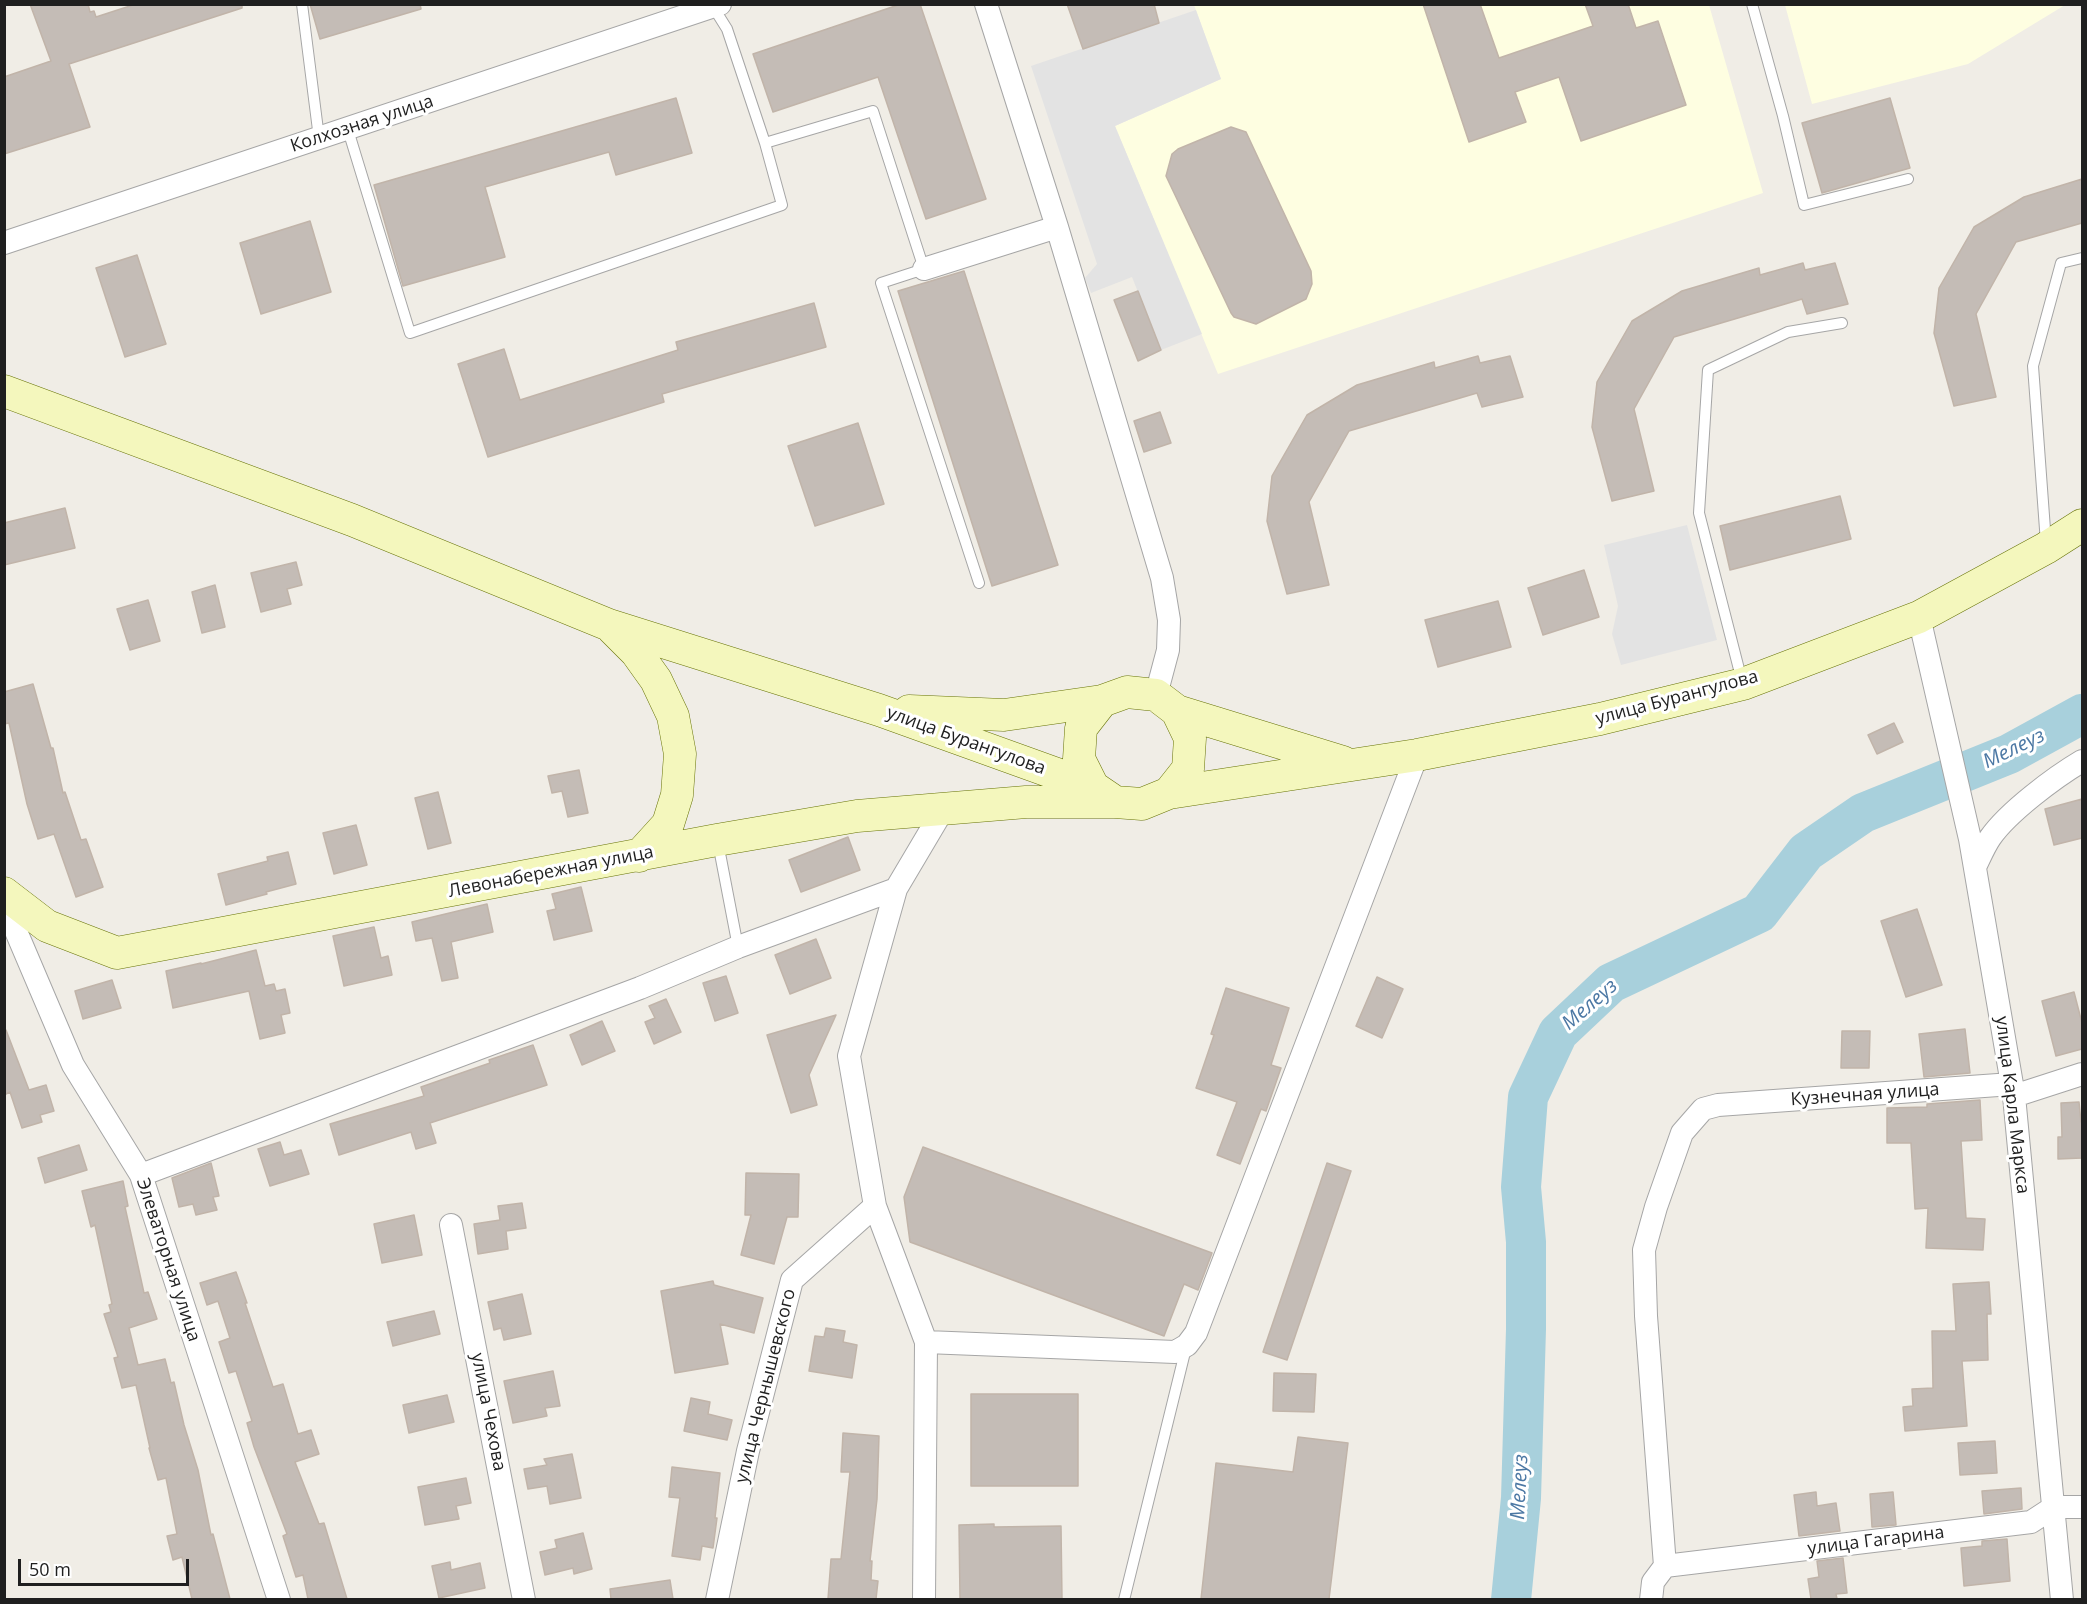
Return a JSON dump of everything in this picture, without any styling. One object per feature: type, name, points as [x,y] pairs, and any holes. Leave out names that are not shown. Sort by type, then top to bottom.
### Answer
[{"type":"main road","points":[[4,391],[352,520],[609,625],[879,710]]},
{"type":"main road","name":"улица Бурангулова","points":[[879,710],[1104,794],[1142,804],[1169,793],[1418,754],[1600,719],[1743,684],[1919,617],[2046,548],[2082,525]]},
{"type":"main road","points":[[609,625],[636,652],[656,680],[673,716],[680,754],[677,795],[668,824],[639,856]]},
{"type":"main road","name":"улица Бурангулова","points":[[879,710],[1004,715],[1102,701],[1127,692],[1167,703],[1349,764]]},
{"type":"main road","points":[[1102,701],[1081,728],[1078,759],[1104,794]]},
{"type":"main road","points":[[1167,703],[1190,738],[1188,768],[1169,793]]},
{"type":"main road","name":"Левонабережная улица","points":[[4,893],[47,926],[117,953],[717,840],[857,816],[1104,794]]},
{"type":"street","points":[[986,4],[1057,227],[1162,578],[1168,620],[1167,703]]},
{"type":"street","name":"Колхозная улица","points":[[4,243],[348,130],[715,5]]},
{"type":"street","points":[[924,269],[1057,227]]},
{"type":"street","name":"улица Карла Маркса","points":[[1919,617],[1970,839],[2013,1090],[2062,1599]]},
{"type":"street","points":[[926,1342],[1175,1352],[1186,1345],[1196,1333],[1418,754]]},
{"type":"street","points":[[1975,867],[1991,837],[2012,814],[2067,770],[2082,761]]},
{"type":"street","points":[[924,1599],[926,1342],[875,1206],[849,1056],[896,889],[944,808]]},
{"type":"street","points":[[141,1175],[640,988],[738,947],[896,889]]},
{"type":"street","name":"Элеваторная улица","points":[[4,903],[73,1065],[141,1175],[279,1599]]},
{"type":"street","name":"Кузнечная улица","points":[[1665,1566],[1646,1316],[1644,1250],[1656,1207],[1682,1133],[1703,1109],[1718,1105],[2013,1090],[2082,1074]]},
{"type":"street","name":"улица Чернышевского","points":[[717,1599],[748,1451],[792,1280],[875,1206]]},
{"type":"street","name":"улица Чехова","points":[[451,1225],[524,1599]]},
{"type":"street","points":[[2054,1507],[2082,1507]]},
{"type":"street","name":"улица Гагарина","points":[[1665,1566],[2031,1522],[2054,1507]]},
{"type":"street","points":[[1651,1599],[1653,1582],[1665,1566]]},
{"type":"lane","points":[[302,4],[319,138]]},
{"type":"lane","points":[[1752,4],[1783,116],[1804,206],[1908,179]]},
{"type":"lane","points":[[348,130],[410,333],[782,205],[765,143],[727,29],[715,5]]},
{"type":"lane","points":[[765,143],[873,111],[924,269],[881,283],[979,583]]},
{"type":"lane","points":[[2046,548],[2033,366],[2061,263],[2082,258]]},
{"type":"lane","points":[[1743,684],[1699,513],[1708,370],[1788,332],[1842,323]]},
{"type":"lane","points":[[717,840],[738,947]]},
{"type":"lane","points":[[1124,1599],[1186,1345]]},
{"type":"shaded area","points":[[1785,4],[2065,5],[1968,64],[1812,104]]},
{"type":"shaded area","points":[[1194,5],[1709,5],[1763,193],[1218,374],[1115,126],[1221,79]]},
{"type":"shaded area","points":[[1196,10],[1221,79],[1115,126],[1202,334],[1161,350],[1132,277],[1091,293],[1085,278],[1097,264],[1031,66]]},
{"type":"shaded area","points":[[1687,525],[1717,640],[1621,665],[1612,634],[1618,606],[1604,545]]},
{"type":"building","points":[[30,4],[88,4],[90,12],[94,11],[96,17],[136,4],[242,4],[242,8],[69,64],[90,127],[4,154],[4,77],[51,61]]},
{"type":"building","points":[[310,4],[420,4],[421,9],[320,39]]},
{"type":"building","points":[[901,4],[920,4],[986,199],[926,219],[878,77],[773,112],[753,54]]},
{"type":"building","points":[[1067,4],[1154,4],[1159,23],[1083,49]]},
{"type":"building","points":[[1423,4],[1480,4],[1499,58],[1593,26],[1585,4],[1628,4],[1636,28],[1658,21],[1686,105],[1581,141],[1559,77],[1515,92],[1526,122],[1469,142]]},
{"type":"building","points":[[676,98],[692,153],[616,175],[609,152],[485,187],[505,257],[403,286],[374,185]]},
{"type":"building","points":[[1890,98],[1910,168],[1822,193],[1802,123]]},
{"type":"building","points":[[1231,127],[1246,132],[1311,271],[1312,284],[1306,299],[1256,324],[1234,317],[1231,313],[1166,176],[1172,154],[1178,149]]},
{"type":"building","points":[[2082,179],[2082,223],[2016,242],[1976,314],[1996,397],[1954,406],[1934,333],[1939,288],[1974,227],[2024,197]]},
{"type":"building","points":[[310,221],[331,292],[261,314],[240,243]]},
{"type":"building","points":[[137,255],[166,344],[125,357],[96,268]]},
{"type":"building","points":[[1803,263],[1805,270],[1835,263],[1848,304],[1807,314],[1802,299],[1674,337],[1634,409],[1654,491],[1612,501],[1592,427],[1597,382],[1632,321],[1682,291],[1759,268],[1760,275]]},
{"type":"building","points":[[964,271],[1058,565],[992,586],[898,291]]},
{"type":"building","points":[[1138,291],[1161,350],[1138,361],[1114,300]]},
{"type":"building","points":[[814,303],[826,347],[662,394],[664,402],[488,457],[458,364],[504,349],[520,400],[678,350],[676,342]]},
{"type":"building","points":[[1478,356],[1480,363],[1510,356],[1523,397],[1482,407],[1477,393],[1349,431],[1309,502],[1329,585],[1287,594],[1267,521],[1272,476],[1307,415],[1357,385],[1434,362],[1435,368]]},
{"type":"building","points":[[1160,412],[1171,443],[1144,452],[1134,421]]},
{"type":"building","points":[[858,423],[884,504],[815,526],[788,446]]},
{"type":"building","points":[[1840,496],[1851,539],[1730,570],[1720,526]]},
{"type":"building","points":[[65,508],[75,548],[4,565],[4,523]]},
{"type":"building","points":[[296,562],[302,585],[287,589],[291,604],[261,612],[251,573]]},
{"type":"building","points":[[1584,570],[1599,617],[1543,635],[1528,588]]},
{"type":"building","points":[[215,585],[225,627],[202,633],[192,592]]},
{"type":"building","points":[[148,600],[160,641],[130,650],[117,609]]},
{"type":"building","points":[[1498,601],[1511,647],[1438,667],[1425,620]]},
{"type":"building","points":[[33,684],[51,748],[53,748],[63,793],[65,792],[81,840],[86,839],[103,887],[76,897],[54,834],[38,839],[27,804],[9,723],[4,724],[4,692]]},
{"type":"building","points":[[1894,723],[1903,742],[1877,754],[1868,735]]},
{"type":"building","points":[[579,770],[588,813],[568,817],[562,791],[552,793],[548,776]]},
{"type":"building","points":[[438,792],[451,843],[428,849],[415,798]]},
{"type":"building","points":[[2082,799],[2082,838],[2054,845],[2045,809]]},
{"type":"building","points":[[356,825],[367,865],[334,874],[323,833]]},
{"type":"building","points":[[848,837],[860,870],[801,892],[789,860]]},
{"type":"building","points":[[288,852],[296,884],[226,905],[218,874],[268,861],[267,857]]},
{"type":"building","points":[[581,887],[592,931],[554,940],[547,911],[556,909],[552,894]]},
{"type":"building","points":[[487,904],[493,932],[451,942],[458,978],[442,981],[432,938],[416,941],[412,922]]},
{"type":"building","points":[[1917,909],[1942,985],[1906,997],[1881,921]]},
{"type":"building","points":[[374,927],[381,958],[388,956],[392,975],[344,986],[333,936]]},
{"type":"building","points":[[816,939],[831,978],[790,994],[775,955]]},
{"type":"building","points":[[256,950],[265,986],[274,984],[276,991],[285,989],[290,1013],[281,1015],[285,1033],[260,1039],[249,991],[173,1008],[166,971]]},
{"type":"building","points":[[726,976],[738,1013],[715,1021],[703,983]]},
{"type":"building","points":[[1377,977],[1403,989],[1382,1038],[1356,1026]]},
{"type":"building","points":[[112,980],[121,1008],[83,1019],[75,991]]},
{"type":"building","points":[[1226,988],[1289,1008],[1271,1065],[1281,1068],[1266,1111],[1261,1109],[1240,1164],[1217,1155],[1237,1102],[1196,1088],[1214,1035],[1211,1034]]},
{"type":"building","points":[[2074,992],[2082,1023],[2082,1049],[2056,1056],[2042,1001]]},
{"type":"building","points":[[666,999],[681,1032],[654,1044],[645,1022],[655,1018],[649,1006]]},
{"type":"building","points":[[836,1015],[809,1075],[817,1105],[791,1113],[767,1035]]},
{"type":"building","points":[[602,1021],[615,1051],[582,1065],[570,1035]]},
{"type":"building","points":[[1965,1029],[1970,1073],[1924,1077],[1919,1034]]},
{"type":"building","points":[[4,1030],[6,1030],[29,1090],[46,1085],[54,1111],[40,1115],[42,1122],[22,1128],[10,1092],[4,1095]]},
{"type":"building","points":[[1842,1031],[1870,1031],[1869,1068],[1841,1068]]},
{"type":"building","points":[[533,1045],[547,1085],[430,1123],[436,1143],[416,1149],[411,1132],[339,1155],[330,1124],[424,1096],[421,1087]]},
{"type":"building","points":[[1980,1100],[1982,1140],[1961,1141],[1966,1218],[1985,1219],[1983,1250],[1926,1248],[1928,1208],[1915,1209],[1911,1143],[1887,1143],[1887,1108],[1927,1107],[1927,1104]]},
{"type":"building","points":[[2079,1102],[2082,1122],[2082,1158],[2058,1159],[2058,1137],[2062,1137],[2061,1103]]},
{"type":"building","points":[[280,1142],[284,1155],[301,1150],[309,1174],[270,1186],[258,1149]]},
{"type":"building","points":[[79,1145],[87,1170],[45,1183],[38,1158]]},
{"type":"building","points":[[923,1147],[1212,1253],[1198,1290],[1184,1284],[1164,1336],[910,1242],[904,1197]]},
{"type":"building","points":[[211,1163],[219,1196],[213,1197],[217,1210],[196,1215],[193,1204],[179,1207],[172,1178]]},
{"type":"building","points":[[1327,1163],[1351,1171],[1287,1360],[1263,1352]]},
{"type":"building","points":[[746,1173],[799,1174],[798,1217],[787,1217],[774,1264],[741,1255],[751,1215],[745,1215]]},
{"type":"building","points":[[123,1181],[128,1206],[125,1207],[144,1293],[148,1292],[157,1319],[129,1328],[138,1365],[165,1359],[171,1383],[174,1382],[198,1470],[211,1535],[213,1534],[230,1599],[192,1599],[182,1557],[173,1560],[167,1536],[177,1534],[166,1478],[158,1480],[136,1385],[122,1388],[114,1358],[118,1357],[104,1314],[111,1312],[109,1305],[112,1304],[95,1225],[91,1227],[82,1191]]},
{"type":"building","points":[[522,1203],[526,1228],[506,1231],[508,1249],[478,1254],[474,1224],[500,1220],[498,1206]]},
{"type":"building","points":[[414,1215],[422,1255],[382,1263],[374,1224]]},
{"type":"building","points":[[236,1272],[273,1387],[283,1384],[298,1434],[311,1430],[319,1454],[295,1462],[319,1524],[324,1523],[347,1599],[308,1599],[303,1575],[296,1577],[283,1536],[287,1534],[247,1423],[252,1421],[236,1371],[229,1373],[219,1342],[230,1338],[218,1301],[207,1305],[200,1283]]},
{"type":"building","points":[[713,1281],[714,1285],[763,1298],[754,1333],[720,1324],[728,1364],[675,1373],[661,1291]]},
{"type":"building","points":[[1989,1282],[1991,1314],[1987,1314],[1988,1360],[1962,1361],[1967,1426],[1905,1431],[1903,1407],[1913,1406],[1912,1389],[1933,1388],[1932,1331],[1956,1331],[1953,1284]]},
{"type":"building","points":[[522,1294],[531,1334],[504,1340],[501,1328],[494,1330],[488,1302]]},
{"type":"building","points":[[434,1311],[440,1334],[393,1346],[387,1322]]},
{"type":"building","points":[[826,1328],[845,1331],[843,1342],[857,1345],[852,1378],[809,1371],[815,1336],[824,1337]]},
{"type":"building","points":[[553,1371],[560,1406],[545,1408],[547,1416],[513,1423],[504,1381]]},
{"type":"building","points":[[1274,1373],[1316,1374],[1314,1412],[1273,1411]]},
{"type":"building","points":[[971,1394],[1078,1394],[1078,1486],[971,1486]]},
{"type":"building","points":[[447,1395],[454,1422],[409,1433],[403,1405]]},
{"type":"building","points":[[691,1398],[710,1402],[708,1414],[732,1420],[727,1440],[684,1431]]},
{"type":"building","points":[[843,1433],[879,1436],[877,1499],[870,1561],[872,1561],[871,1580],[878,1581],[876,1599],[828,1599],[831,1559],[841,1559],[850,1472],[841,1472]]},
{"type":"building","points":[[1298,1437],[1348,1443],[1329,1599],[1201,1599],[1216,1463],[1293,1472]]},
{"type":"building","points":[[1995,1441],[1997,1473],[1960,1475],[1958,1443]]},
{"type":"building","points":[[572,1454],[581,1498],[550,1504],[547,1486],[528,1489],[524,1469],[547,1465],[544,1459]]},
{"type":"building","points":[[672,1467],[720,1473],[713,1548],[702,1546],[700,1560],[672,1556],[680,1498],[669,1497]]},
{"type":"building","points":[[466,1478],[471,1503],[456,1506],[459,1519],[425,1525],[418,1487]]},
{"type":"building","points":[[2021,1488],[2022,1509],[1984,1514],[1982,1491]]},
{"type":"building","points":[[1816,1492],[1817,1506],[1836,1503],[1840,1531],[1799,1536],[1794,1495]]},
{"type":"building","points":[[1893,1492],[1896,1525],[1872,1527],[1870,1494]]},
{"type":"building","points":[[994,1524],[994,1527],[1061,1526],[1062,1599],[960,1599],[959,1525]]},
{"type":"building","points":[[583,1533],[592,1569],[574,1574],[573,1568],[545,1575],[540,1552],[557,1548],[555,1540]]},
{"type":"building","points":[[2007,1539],[2010,1581],[1964,1586],[1961,1548],[1982,1546],[1982,1541]]},
{"type":"building","points":[[1843,1558],[1847,1593],[1836,1594],[1837,1599],[1811,1599],[1808,1579],[1819,1577],[1817,1561]]},
{"type":"building","points":[[450,1562],[451,1570],[480,1563],[485,1588],[439,1598],[432,1566]]},
{"type":"building","points":[[670,1580],[673,1599],[611,1599],[610,1589]]},
{"type":"waterway","name":"Мелеуз","points":[[1511,1600],[1521,1498],[1526,1329],[1526,1242],[1521,1187],[1528,1097],[1558,1033],[1611,983],[1759,913],[1806,852],[1863,813],[2009,754],[2082,714]]}]
